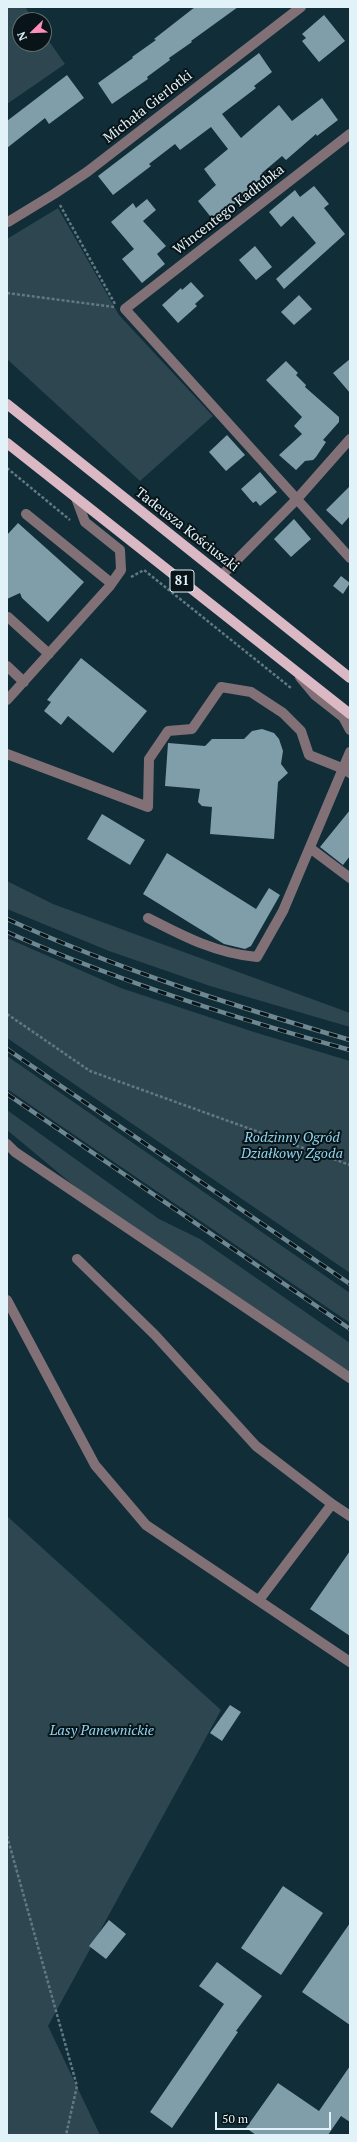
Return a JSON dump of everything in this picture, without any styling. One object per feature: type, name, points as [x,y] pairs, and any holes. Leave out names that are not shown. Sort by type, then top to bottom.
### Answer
[{"type":"main road","name":"Tadeusza Kościuszki","points":[[7,404],[350,678]]},
{"type":"main road","name":"81","points":[[7,443],[350,714]]},
{"type":"street","name":"Michała Gierlotki","points":[[8,222],[87,172],[301,7]]},
{"type":"street","name":"Wincentego Kadłubka","points":[[297,499],[125,309],[350,134]]},
{"type":"street","points":[[222,575],[297,499],[350,439]]},
{"type":"street","points":[[7,700],[49,654],[121,570],[120,550],[85,522],[76,498]]},
{"type":"street","points":[[297,499],[350,558]]},
{"type":"street","points":[[26,514],[111,583]]},
{"type":"street","points":[[8,617],[49,654]]},
{"type":"street","points":[[288,664],[315,695],[342,717],[350,730]]},
{"type":"street","points":[[7,666],[24,682]]},
{"type":"street","points":[[7,754],[148,807],[149,759],[168,731],[192,729],[221,687],[251,692],[283,714],[301,731],[309,755],[347,771]]},
{"type":"street","points":[[148,918],[187,938],[211,947],[257,957],[283,911],[310,848],[347,771],[350,752]]},
{"type":"street","points":[[310,848],[350,878]]},
{"type":"street","points":[[7,1144],[16,1152],[350,1378]]},
{"type":"street","points":[[77,1259],[155,1335],[256,1446],[350,1516]]},
{"type":"street","points":[[7,1300],[95,1465],[146,1525],[350,1662]]},
{"type":"street","points":[[259,1600],[332,1504]]},
{"type":"path","points":[[7,293],[117,308],[54,194]]},
{"type":"path","points":[[7,468],[72,521]]},
{"type":"path","points":[[121,570],[130,578],[144,570],[293,689]]},
{"type":"path","points":[[7,1014],[90,1071],[350,1165]]},
{"type":"path","points":[[7,1836],[77,2086],[66,2135]]},
{"type":"green space","points":[[7,7],[25,7],[28,12],[12,12],[12,52],[52,52],[52,45],[65,64],[7,104]]},
{"type":"green space","points":[[58,208],[119,315],[213,416],[140,481],[7,359],[7,239]]},
{"type":"green space","points":[[7,881],[53,904],[350,1013],[350,1027],[210,986],[109,951],[7,909]]},
{"type":"green space","name":"Rodzinny Ogród Działkowy Zgoda","points":[[7,938],[121,988],[254,1032],[350,1061],[350,1273],[7,1038]]},
{"type":"green space","points":[[7,1056],[350,1293],[350,1323],[7,1089]]},
{"type":"green space","points":[[7,1110],[159,1219],[200,1239],[350,1343],[350,1372],[78,1189],[7,1130]]},
{"type":"green space","name":"Lasy Panewnickie","points":[[7,1516],[221,1710],[48,2026],[100,2135],[7,2135]]},
{"type":"building","points":[[195,7],[238,7],[169,58],[170,60],[147,77],[148,79],[112,104],[98,83],[156,40],[154,39]]},
{"type":"building","points":[[324,15],[345,41],[319,62],[302,41],[306,38],[302,34]]},
{"type":"building","points":[[259,53],[272,72],[254,86],[256,88],[222,114],[241,138],[279,105],[292,121],[322,98],[338,120],[317,136],[316,134],[286,160],[282,156],[262,173],[266,177],[214,221],[198,201],[216,185],[204,169],[228,149],[211,127],[180,150],[175,144],[149,164],[151,166],[113,195],[98,176]]},
{"type":"building","points":[[67,75],[84,98],[49,124],[45,118],[7,148],[7,121]]},
{"type":"building","points":[[314,186],[329,204],[324,208],[345,234],[284,289],[276,279],[316,243],[293,216],[281,227],[269,212],[295,190],[300,197]]},
{"type":"building","points":[[147,199],[156,210],[143,221],[166,246],[157,254],[165,264],[142,283],[122,259],[134,249],[111,222],[133,203],[136,208]]},
{"type":"building","points":[[255,246],[272,267],[256,280],[239,260]]},
{"type":"building","points":[[191,282],[204,296],[195,304],[197,306],[178,323],[162,305],[181,288],[182,290]]},
{"type":"building","points":[[299,295],[312,309],[294,325],[281,312]]},
{"type":"building","points":[[350,359],[350,393],[333,373]]},
{"type":"building","points":[[286,361],[298,373],[296,375],[306,385],[305,387],[339,417],[339,422],[323,440],[326,442],[316,457],[313,460],[305,461],[296,470],[279,455],[302,434],[294,426],[302,417],[266,380]]},
{"type":"building","points":[[227,435],[245,455],[226,471],[209,452]]},
{"type":"building","points":[[260,472],[277,492],[260,506],[256,501],[253,503],[241,489]]},
{"type":"building","points":[[350,486],[350,516],[342,525],[326,510]]},
{"type":"building","points":[[294,519],[311,539],[291,557],[274,539]]},
{"type":"building","points":[[18,523],[84,582],[48,622],[22,598],[20,593],[7,599],[7,535]]},
{"type":"building","points":[[341,576],[350,583],[343,594],[333,586]]},
{"type":"building","points":[[81,658],[147,711],[113,753],[68,716],[61,725],[44,711],[51,702],[47,700]]},
{"type":"building","points":[[262,729],[274,733],[279,739],[283,751],[281,764],[288,773],[278,782],[274,839],[210,834],[212,807],[202,806],[198,802],[200,789],[165,786],[168,743],[205,746],[212,739],[244,739],[252,731]]},
{"type":"building","points":[[350,810],[350,856],[343,865],[320,847]]},
{"type":"building","points":[[102,814],[145,840],[130,865],[87,839]]},
{"type":"building","points":[[167,853],[256,909],[269,888],[280,895],[251,946],[245,949],[224,944],[143,894]]},
{"type":"building","points":[[350,1551],[350,1636],[310,1609]]},
{"type":"building","points":[[230,1705],[241,1712],[222,1741],[210,1733]]},
{"type":"building","points":[[283,1886],[323,1913],[281,1975],[241,1948]]},
{"type":"building","points":[[109,1920],[126,1934],[106,1959],[89,1946]]},
{"type":"building","points":[[350,1923],[350,2025],[302,1992]]},
{"type":"building","points":[[217,1962],[262,1996],[236,2031],[238,2032],[172,2128],[150,2112],[224,2004],[199,1986]]},
{"type":"building","points":[[350,2066],[350,2122],[341,2116],[328,2135],[256,2135],[246,2128],[278,2083],[319,2111]]},
{"type":"railway","points":[[7,919],[91,954],[176,986],[350,1040]]},
{"type":"railway","points":[[7,932],[91,967],[176,997],[220,1012],[350,1050]]},
{"type":"railway","points":[[7,1049],[350,1284]]},
{"type":"railway","points":[[7,1094],[350,1329]]}]
